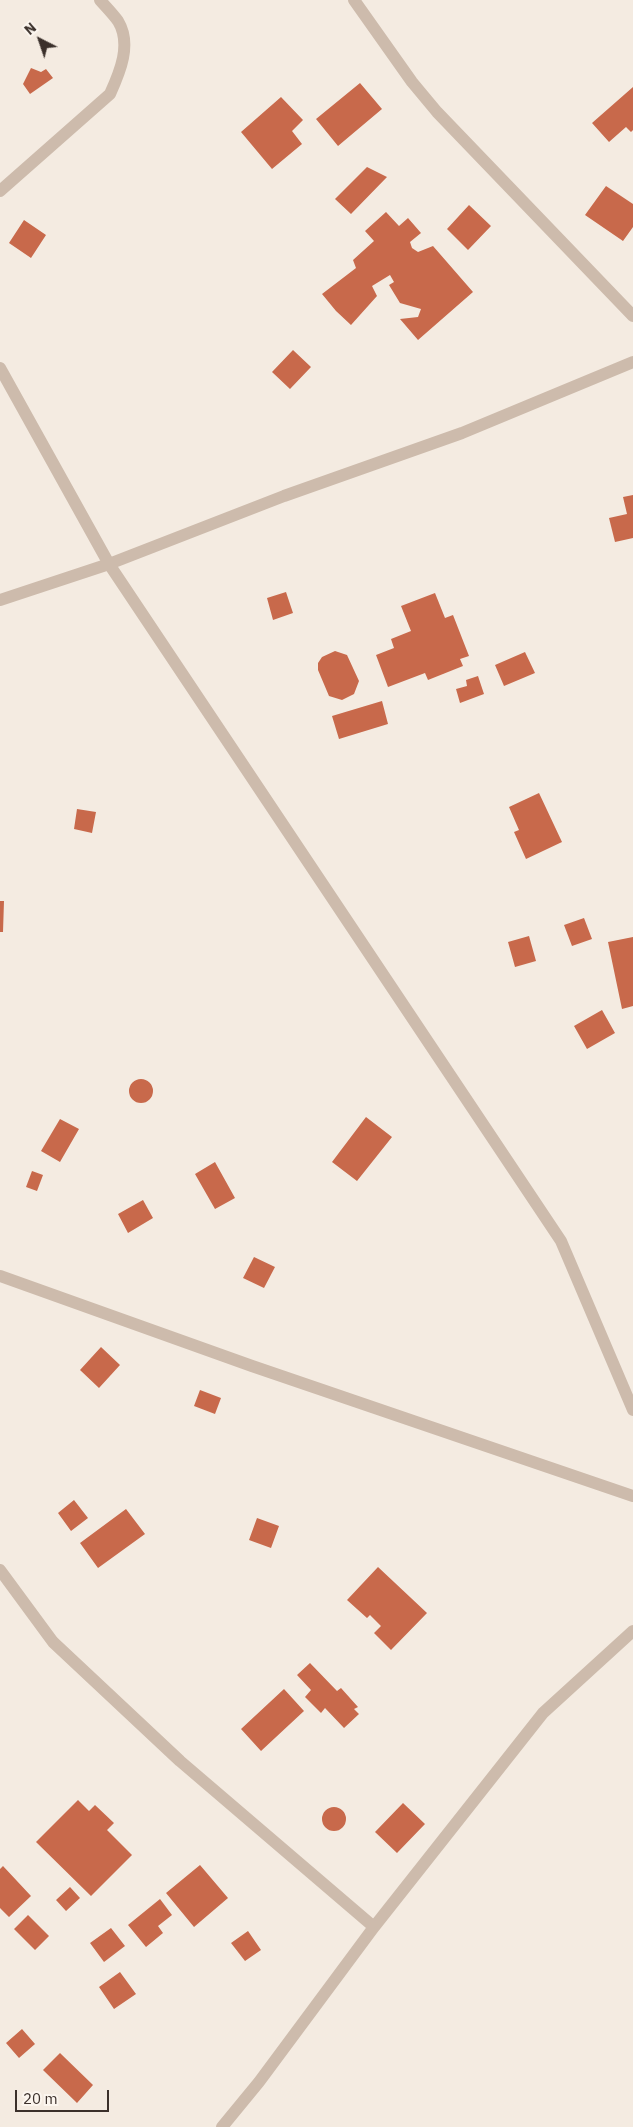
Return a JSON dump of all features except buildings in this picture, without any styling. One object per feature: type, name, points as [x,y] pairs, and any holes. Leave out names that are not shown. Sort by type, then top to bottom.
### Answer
[{"type":"street","points":[[0,191],[110,94],[118,76],[123,57],[125,35],[118,21],[100,0]]},
{"type":"street","points":[[354,0],[412,82],[437,112],[633,316]]},
{"type":"street","points":[[0,600],[109,564],[284,496],[462,432],[633,362]]},
{"type":"street","points":[[0,368],[109,564],[561,1241],[633,1410]]},
{"type":"street","points":[[1,1277],[633,1496]]},
{"type":"street","points":[[0,1570],[53,1642],[180,1761],[374,1927]]},
{"type":"street","points":[[222,2127],[374,1927],[543,1713],[633,1631]]}]
